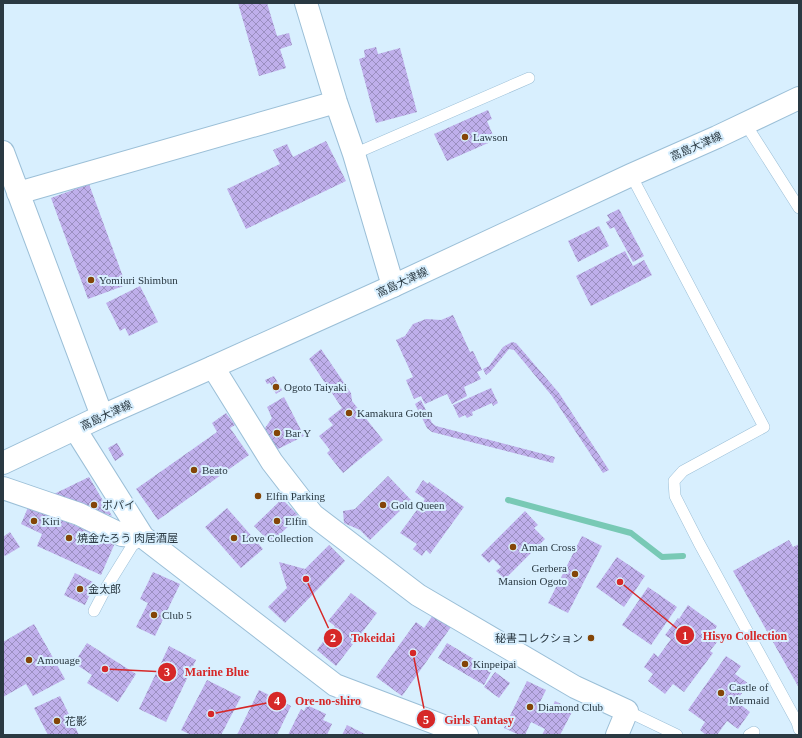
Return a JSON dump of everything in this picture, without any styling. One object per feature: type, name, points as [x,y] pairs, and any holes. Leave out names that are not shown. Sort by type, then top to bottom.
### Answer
[{"type":"street","points":[[306,3],[336,102],[354,154],[393,286]]},
{"type":"street","name":"高島大津線","points":[[3,463],[102,416],[393,286],[799,98]]},
{"type":"street","points":[[18,193],[336,102]]},
{"type":"street","points":[[3,152],[102,416]]},
{"type":"street","points":[[213,367],[272,462],[313,515],[418,595],[575,687],[627,711],[617,735]]},
{"type":"street","points":[[75,429],[143,537],[335,685],[467,735]]},
{"type":"street","points":[[3,488],[79,514],[122,535],[143,537]]},
{"type":"lane","points":[[354,154],[529,78]]},
{"type":"lane","points":[[745,123],[799,208]]},
{"type":"lane","points":[[631,175],[764,426],[683,471],[674,482],[675,496],[698,543],[797,722],[799,729]]},
{"type":"lane","points":[[94,611],[106,588],[132,546],[143,537]]},
{"type":"lane","points":[[627,711],[678,735]]},
{"type":"building","points":[[238,3],[267,3],[277,36],[289,33],[292,45],[280,49],[286,68],[259,76]]},
{"type":"building","points":[[376,47],[378,54],[400,48],[417,112],[376,123],[359,59],[365,57],[364,50]]},
{"type":"building","name":"Lawson","points":[[488,110],[492,119],[487,121],[495,140],[447,161],[434,134]]},
{"type":"building","points":[[326,141],[346,181],[246,229],[227,189],[280,164],[273,150],[287,144],[293,157]]},
{"type":"building","points":[[89,184],[126,285],[88,299],[51,198]]},
{"type":"building","points":[[619,209],[644,256],[633,262],[614,227],[610,229],[606,222],[610,220],[607,215]]},
{"type":"building","points":[[599,226],[609,246],[578,262],[568,241]]},
{"type":"building","points":[[625,251],[633,266],[644,260],[652,275],[591,306],[576,276]]},
{"type":"building","points":[[140,286],[158,322],[129,336],[125,328],[120,331],[106,303]]},
{"type":"building","points":[[453,315],[470,352],[473,351],[482,370],[477,372],[481,379],[464,387],[467,396],[452,404],[447,394],[425,404],[421,396],[414,399],[406,380],[413,377],[396,340],[405,336],[413,324],[426,319],[441,320]]},
{"type":"building","points":[[512,342],[516,343],[559,393],[609,470],[603,473],[552,396],[514,350],[509,349],[486,375],[483,369],[489,366],[503,347]]},
{"type":"building","name":"Kamakura Goten","points":[[321,349],[351,393],[352,401],[383,440],[343,473],[327,453],[330,450],[319,436],[333,425],[328,419],[342,408],[309,359]]},
{"type":"building","name":"Ogoto Taiyaki","points":[[274,376],[282,390],[276,394],[270,383],[267,384],[265,380]]},
{"type":"building","points":[[491,388],[498,403],[493,406],[492,403],[472,412],[473,415],[467,418],[465,415],[459,418],[453,405]]},
{"type":"building","points":[[284,397],[304,436],[274,451],[263,431],[272,418],[267,407]]},
{"type":"building","points":[[421,400],[432,423],[436,426],[555,457],[553,463],[432,432],[427,428],[415,404]]},
{"type":"building","points":[[226,413],[235,425],[230,428],[249,455],[158,520],[136,489],[217,432],[212,423]]},
{"type":"building","points":[[117,443],[124,455],[115,461],[108,448]]},
{"type":"building","name":"Gold Queen","points":[[388,476],[411,500],[370,540],[360,530],[344,523],[343,511],[355,509]]},
{"type":"building","name":"ポパイ","points":[[89,477],[112,516],[54,494]]},
{"type":"building","points":[[423,480],[428,484],[429,482],[464,507],[430,554],[426,550],[422,556],[413,549],[417,544],[400,533],[425,499],[415,492]]},
{"type":"building","name":"Elfin","points":[[282,499],[299,516],[271,543],[254,526]]},
{"type":"building","points":[[29,505],[90,532],[92,528],[103,532],[100,537],[115,543],[101,575],[37,546],[42,534],[21,524]]},
{"type":"building","name":"Love Collection","points":[[227,508],[263,549],[241,568],[205,527]]},
{"type":"building","name":"Aman Cross","points":[[525,511],[538,525],[534,528],[545,539],[505,579],[496,571],[501,567],[493,559],[489,563],[481,555]]},
{"type":"building","points":[[10,532],[20,547],[5,556],[3,553],[3,537]]},
{"type":"building","name":"Gerbera Mansion Ogoto","points":[[582,536],[602,546],[568,613],[548,603]]},
{"type":"building","points":[[789,540],[793,547],[799,544],[799,688],[733,571]]},
{"type":"building","points":[[329,545],[345,561],[285,623],[268,607],[287,588],[279,562],[305,569]]},
{"type":"building","points":[[617,557],[645,576],[624,607],[596,587]]},
{"type":"building","name":"Club 5","points":[[153,572],[180,584],[155,636],[136,627],[148,603],[140,599]]},
{"type":"building","name":"金太郎","points":[[75,573],[95,583],[85,605],[64,595]]},
{"type":"building","points":[[648,587],[677,607],[651,645],[622,625]]},
{"type":"building","points":[[351,593],[377,613],[336,666],[317,650],[335,626],[328,621]]},
{"type":"building","points":[[688,605],[717,626],[710,637],[717,642],[710,651],[713,653],[684,692],[673,684],[665,694],[648,681],[653,674],[644,667],[654,653],[658,657],[671,639],[665,635],[678,618],[679,619]]},
{"type":"building","points":[[433,615],[451,627],[402,696],[376,677],[416,622],[424,628]]},
{"type":"building","name":"Amouage","points":[[34,624],[65,679],[33,696],[26,684],[3,697],[3,642]]},
{"type":"building","points":[[87,643],[136,674],[118,702],[87,683],[92,675],[74,663]]},
{"type":"building","name":"Kinpeipai","points":[[447,643],[492,670],[484,685],[438,658]]},
{"type":"building","points":[[169,646],[196,660],[166,722],[139,709]]},
{"type":"building","name":"Castle of Mermaid","points":[[726,656],[741,666],[735,674],[749,684],[736,701],[750,712],[738,729],[727,721],[717,735],[706,735],[700,730],[705,722],[688,710]]},
{"type":"building","points":[[495,672],[510,683],[499,698],[484,687]]},
{"type":"building","points":[[207,680],[241,697],[221,735],[191,735],[181,730]]},
{"type":"building","name":"Diamond Club","points":[[527,681],[546,690],[539,704],[551,710],[555,701],[573,710],[560,735],[542,735],[545,729],[531,722],[525,735],[519,735],[504,728]]},
{"type":"building","points":[[259,690],[291,706],[277,735],[237,735]]},
{"type":"building","name":"花影","points":[[60,696],[79,735],[48,735],[34,708]]},
{"type":"building","points":[[307,705],[326,714],[323,720],[332,724],[327,735],[288,735],[301,709],[304,711]]},
{"type":"building","points":[[347,725],[367,735],[342,735]]},
{"type":"waterway","points":[[508,500],[631,533],[662,557],[683,556]]},
{"type":"place","name":"Lawson","points":[[465,137]]},
{"type":"place","name":"Yomiuri Shimbun","points":[[91,280]]},
{"type":"place","name":"Ogoto Taiyaki","points":[[276,387]]},
{"type":"place","name":"Kamakura Goten","points":[[349,413]]},
{"type":"place","name":"Bar Y","points":[[277,433]]},
{"type":"place","name":"Beato","points":[[194,470]]},
{"type":"place","name":"Elfin Parking","points":[[258,496]]},
{"type":"place","name":"ポパイ","points":[[94,505]]},
{"type":"place","name":"Gold Queen","points":[[383,505]]},
{"type":"place","name":"Kiri","points":[[34,521]]},
{"type":"place","name":"Elfin","points":[[277,521]]},
{"type":"place","name":"焼金たろう 肉居酒屋","points":[[69,538]]},
{"type":"place","name":"Love Collection","points":[[234,538]]},
{"type":"place","name":"Aman Cross","points":[[513,547]]},
{"type":"place","name":"Gerbera Mansion Ogoto","points":[[575,574]]},
{"type":"place","name":"Tokeidai","points":[[306,579]]},
{"type":"place","name":"Hisyo Collection","points":[[620,582]]},
{"type":"place","name":"金太郎","points":[[80,589]]},
{"type":"place","name":"Club 5","points":[[154,615]]},
{"type":"place","name":"秘書コレクション","points":[[591,638]]},
{"type":"place","name":"Girls Fantasy","points":[[413,653]]},
{"type":"place","name":"Amouage","points":[[29,660]]},
{"type":"place","name":"Kinpeipai","points":[[465,664]]},
{"type":"place","name":"Marine Blue","points":[[105,669]]},
{"type":"place","name":"Castle of Mermaid","points":[[721,693]]},
{"type":"place","name":"Diamond Club","points":[[530,707]]},
{"type":"place","name":"Ore-no-shiro","points":[[211,714]]},
{"type":"place","name":"花影","points":[[57,721]]}]
